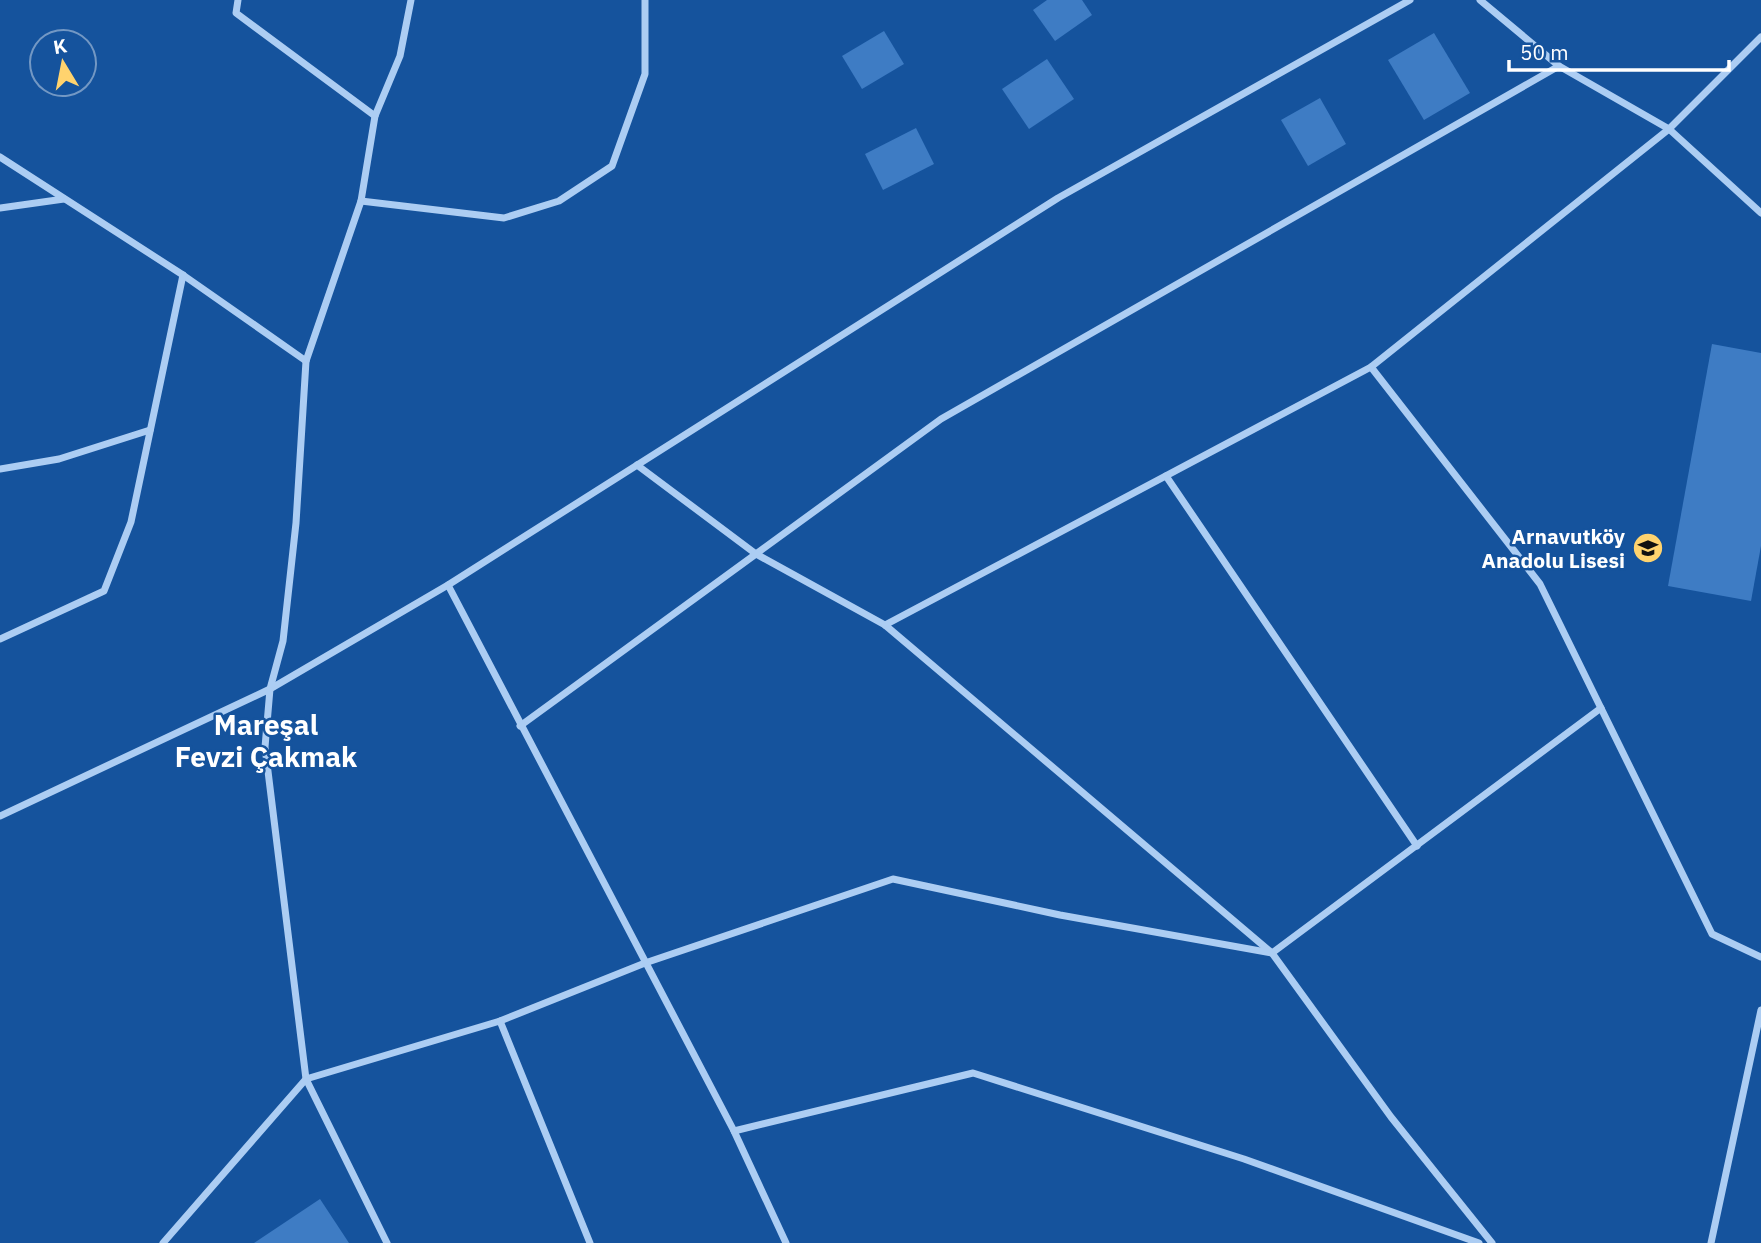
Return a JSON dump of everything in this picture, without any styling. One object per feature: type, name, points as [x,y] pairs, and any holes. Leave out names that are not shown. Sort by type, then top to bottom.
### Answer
[{"type":"street","points":[[238,0],[236,13],[375,116]]},
{"type":"street","points":[[387,1243],[306,1079],[265,747],[270,689],[283,641],[296,523],[306,361],[361,201],[375,116],[400,56],[411,0]]},
{"type":"street","points":[[361,201],[504,218],[559,201],[612,166],[645,74],[645,0]]},
{"type":"street","points":[[0,816],[270,689],[448,585],[1058,198],[1410,0]]},
{"type":"street","points":[[1480,0],[1559,66],[1669,129],[1761,213]]},
{"type":"street","points":[[885,625],[1371,367],[1669,129],[1761,37]]},
{"type":"street","points":[[520,726],[941,419],[1559,66]]},
{"type":"street","points":[[0,158],[183,275],[306,361]]},
{"type":"street","points":[[0,208],[65,199]]},
{"type":"street","points":[[0,639],[104,591],[131,522],[183,275]]},
{"type":"street","points":[[1371,367],[1540,583],[1712,934],[1761,957]]},
{"type":"street","points":[[0,469],[60,459],[150,430]]},
{"type":"street","points":[[637,465],[756,554],[885,625],[1272,953],[1391,1117],[1492,1243]]},
{"type":"street","points":[[1166,476],[1416,846]]},
{"type":"street","points":[[448,585],[734,1131],[786,1243]]},
{"type":"street","points":[[163,1243],[306,1079],[500,1021],[645,962],[893,879],[1060,915],[1272,953],[1601,708]]},
{"type":"street","points":[[1711,1243],[1761,1010]]},
{"type":"street","points":[[500,1021],[590,1243]]},
{"type":"street","points":[[734,1131],[973,1073],[1244,1158],[1479,1243]]},
{"type":"building","points":[[1047,0],[1082,0],[1092,15],[1055,41],[1033,10]]},
{"type":"building","points":[[884,31],[904,64],[862,89],[842,56]]},
{"type":"building","points":[[1434,33],[1470,93],[1424,120],[1388,60]]},
{"type":"building","points":[[1047,59],[1074,99],[1029,129],[1002,89]]},
{"type":"building","points":[[1320,98],[1346,144],[1308,166],[1281,120]]},
{"type":"building","points":[[916,128],[934,164],[883,190],[865,154]]},
{"type":"building","points":[[1712,344],[1761,353],[1761,546],[1751,601],[1668,586]]},
{"type":"building","points":[[320,1199],[349,1243],[254,1243]]},
{"type":"place","name":"Arnavutköy Anadolu Lisesi","points":[[1648,548]]},
{"type":"district","name":"Mareşal Fevzi Çakmak","points":[[266,740]]}]
